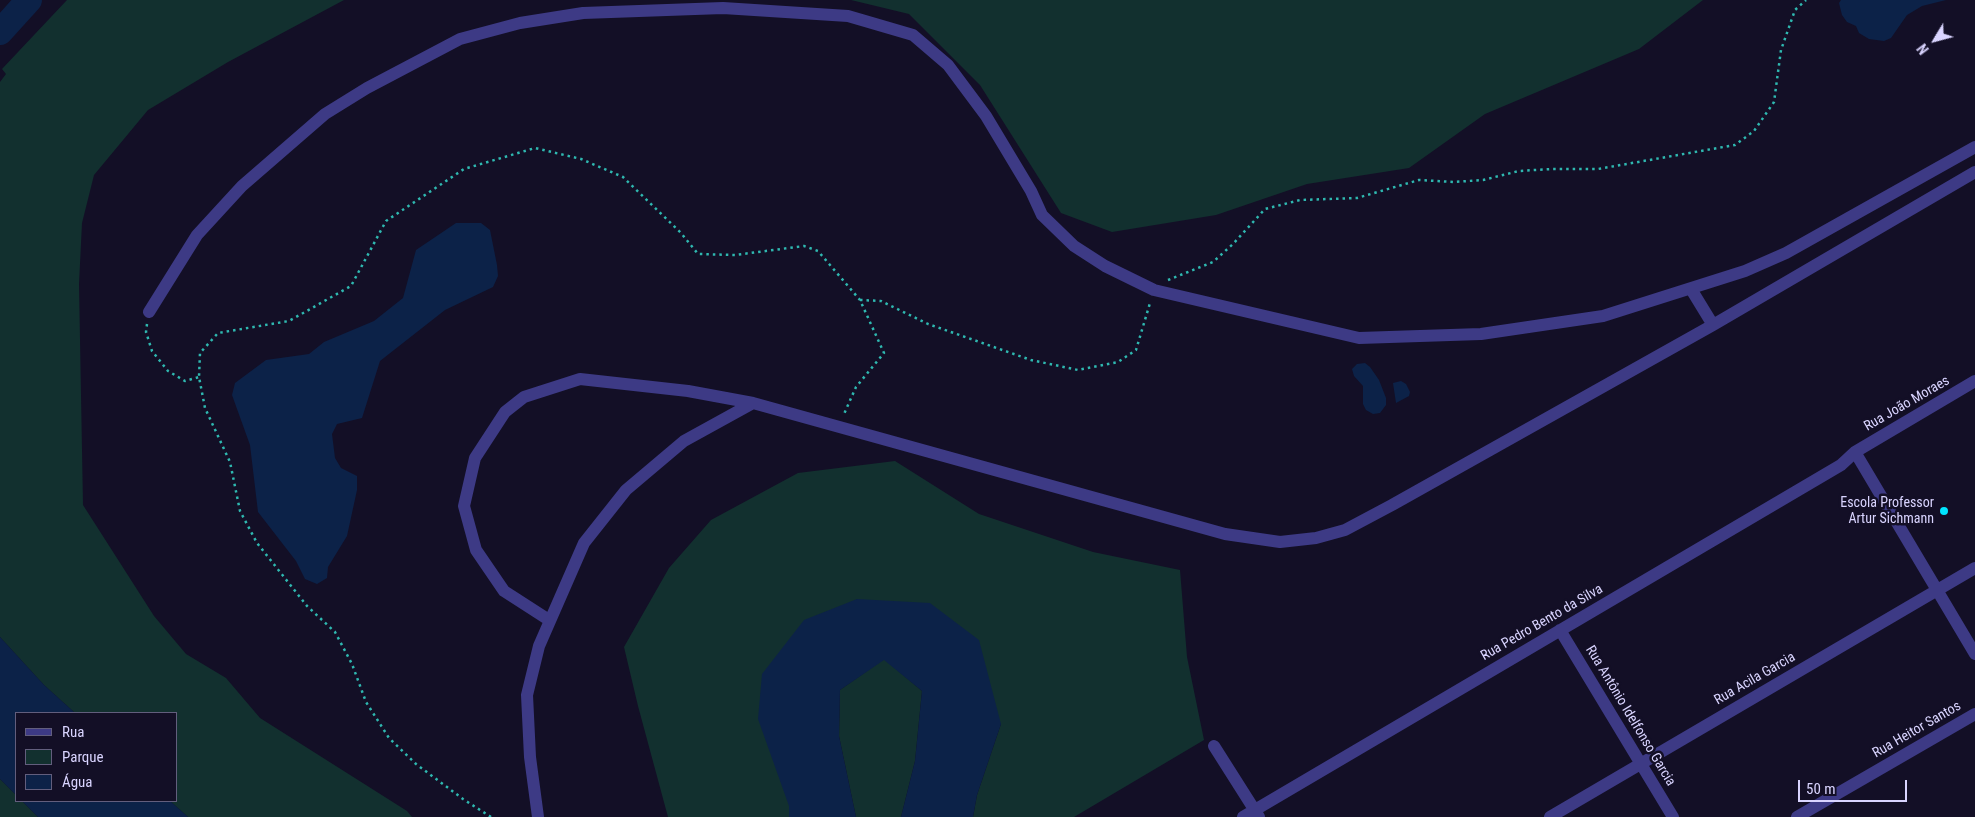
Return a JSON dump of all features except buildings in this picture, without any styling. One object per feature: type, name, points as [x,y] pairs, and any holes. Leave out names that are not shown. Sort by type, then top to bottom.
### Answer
[{"type":"street","points":[[149,312],[196,235],[242,186],[325,114],[376,83],[460,39],[520,23],[583,13],[723,8],[848,16],[913,35],[948,65],[986,116],[1031,191],[1042,215],[1074,246],[1105,266],[1154,290],[1359,338],[1481,334],[1603,316],[1745,271],[1786,253],[1975,147]]},
{"type":"street","points":[[550,620],[504,591],[476,550],[464,506],[475,458],[505,412],[524,397],[580,379],[688,391],[752,403],[1225,534],[1280,542],[1316,538],[1345,530],[1392,505],[1713,325],[1975,172]]},
{"type":"street","points":[[1691,288],[1713,325]]},
{"type":"street","name":"Rua João Moraes","points":[[1854,452],[1975,382]]},
{"type":"street","points":[[538,817],[530,758],[528,694],[538,646],[584,543],[626,490],[684,441],[752,403]]},
{"type":"street","points":[[1854,452],[1975,654]]},
{"type":"street","name":"Rua Pedro Bento da Silva","points":[[1243,817],[1257,814],[1560,630],[1841,465],[1854,452]]},
{"type":"street","name":"Rua Acila Garcia","points":[[1550,817],[1975,568]]},
{"type":"street","name":"Rua Antônio Idelfonso Garcia","points":[[1560,630],[1674,817]]},
{"type":"street","name":"Rua Heitor Santos","points":[[1797,817],[1975,714]]},
{"type":"street","points":[[1214,746],[1257,814]]},
{"type":"path","points":[[860,300],[881,301],[928,324],[1031,360],[1078,370],[1118,362],[1136,350],[1154,290],[1170,278],[1213,262],[1265,210],[1300,200],[1357,198],[1419,180],[1453,182],[1483,180],[1519,171],[1552,169],[1598,170],[1734,145],[1754,131],[1774,102],[1781,50],[1795,10],[1806,0]]},
{"type":"path","points":[[491,817],[416,764],[389,738],[366,702],[352,664],[335,632],[307,606],[257,543],[240,511],[230,462],[205,408],[198,377],[200,353],[218,333],[289,321],[351,286],[386,221],[464,169],[535,148],[581,159],[623,177],[681,234],[698,254],[735,255],[804,246],[818,251],[860,300],[884,353],[856,387],[838,427]]},
{"type":"path","points":[[149,312],[146,332],[152,351],[168,371],[185,382],[198,377]]},
{"type":"green space","points":[[67,0],[344,0],[228,62],[148,110],[94,175],[82,223],[79,284],[83,505],[154,616],[186,654],[226,678],[260,718],[407,811],[412,817],[188,817],[171,802],[178,802],[178,712],[74,712],[44,685],[0,637],[0,82],[6,74],[2,69]]},
{"type":"green space","points":[[851,0],[1703,0],[1639,49],[1485,114],[1409,168],[1307,184],[1216,215],[1112,232],[1061,213],[980,85],[909,14]]},
{"type":"green space","points":[[895,461],[979,514],[1093,552],[1180,570],[1187,657],[1204,740],[1074,817],[973,817],[977,795],[1001,724],[857,599],[789,806],[789,817],[668,817],[624,647],[669,568],[711,520],[798,473]]},
{"type":"green space","points":[[884,659],[922,691],[915,761],[901,817],[856,817],[839,736],[840,690]]},
{"type":"green space","points":[[0,779],[15,794],[15,802],[23,802],[38,817],[0,817]]},
{"type":"water","points":[[1841,0],[1946,0],[1922,6],[1907,15],[1891,38],[1884,41],[1869,39],[1859,33],[1856,26],[1847,22],[1842,15],[1839,3]]},
{"type":"water","points":[[456,223],[481,223],[490,230],[498,276],[493,287],[445,310],[380,361],[362,418],[337,424],[332,434],[335,458],[341,468],[357,476],[357,490],[347,536],[328,567],[327,578],[317,584],[305,579],[296,561],[258,512],[250,445],[232,395],[235,383],[266,360],[309,354],[324,342],[374,321],[403,298],[416,250]]},
{"type":"water","points":[[1365,363],[1379,380],[1386,398],[1386,405],[1380,413],[1373,414],[1366,410],[1363,404],[1363,386],[1354,376],[1352,369],[1357,364]]},
{"type":"water","points":[[1401,381],[1406,384],[1410,392],[1409,396],[1396,403],[1393,383]]},
{"type":"water","points":[[857,599],[930,603],[979,640],[1001,724],[977,795],[973,817],[901,817],[915,761],[922,691],[884,660],[840,690],[839,736],[856,817],[789,817],[789,806],[758,719],[762,674],[804,620]]},
{"type":"water","points":[[0,637],[44,685],[74,712],[15,712],[15,794],[0,779]]},
{"type":"water","points":[[23,802],[171,802],[188,817],[38,817]]},
{"type":"waterway","points":[[0,32],[29,0]]},
{"type":"place","name":"Escola Professor Artur Sichmann","points":[[1944,511]]}]
